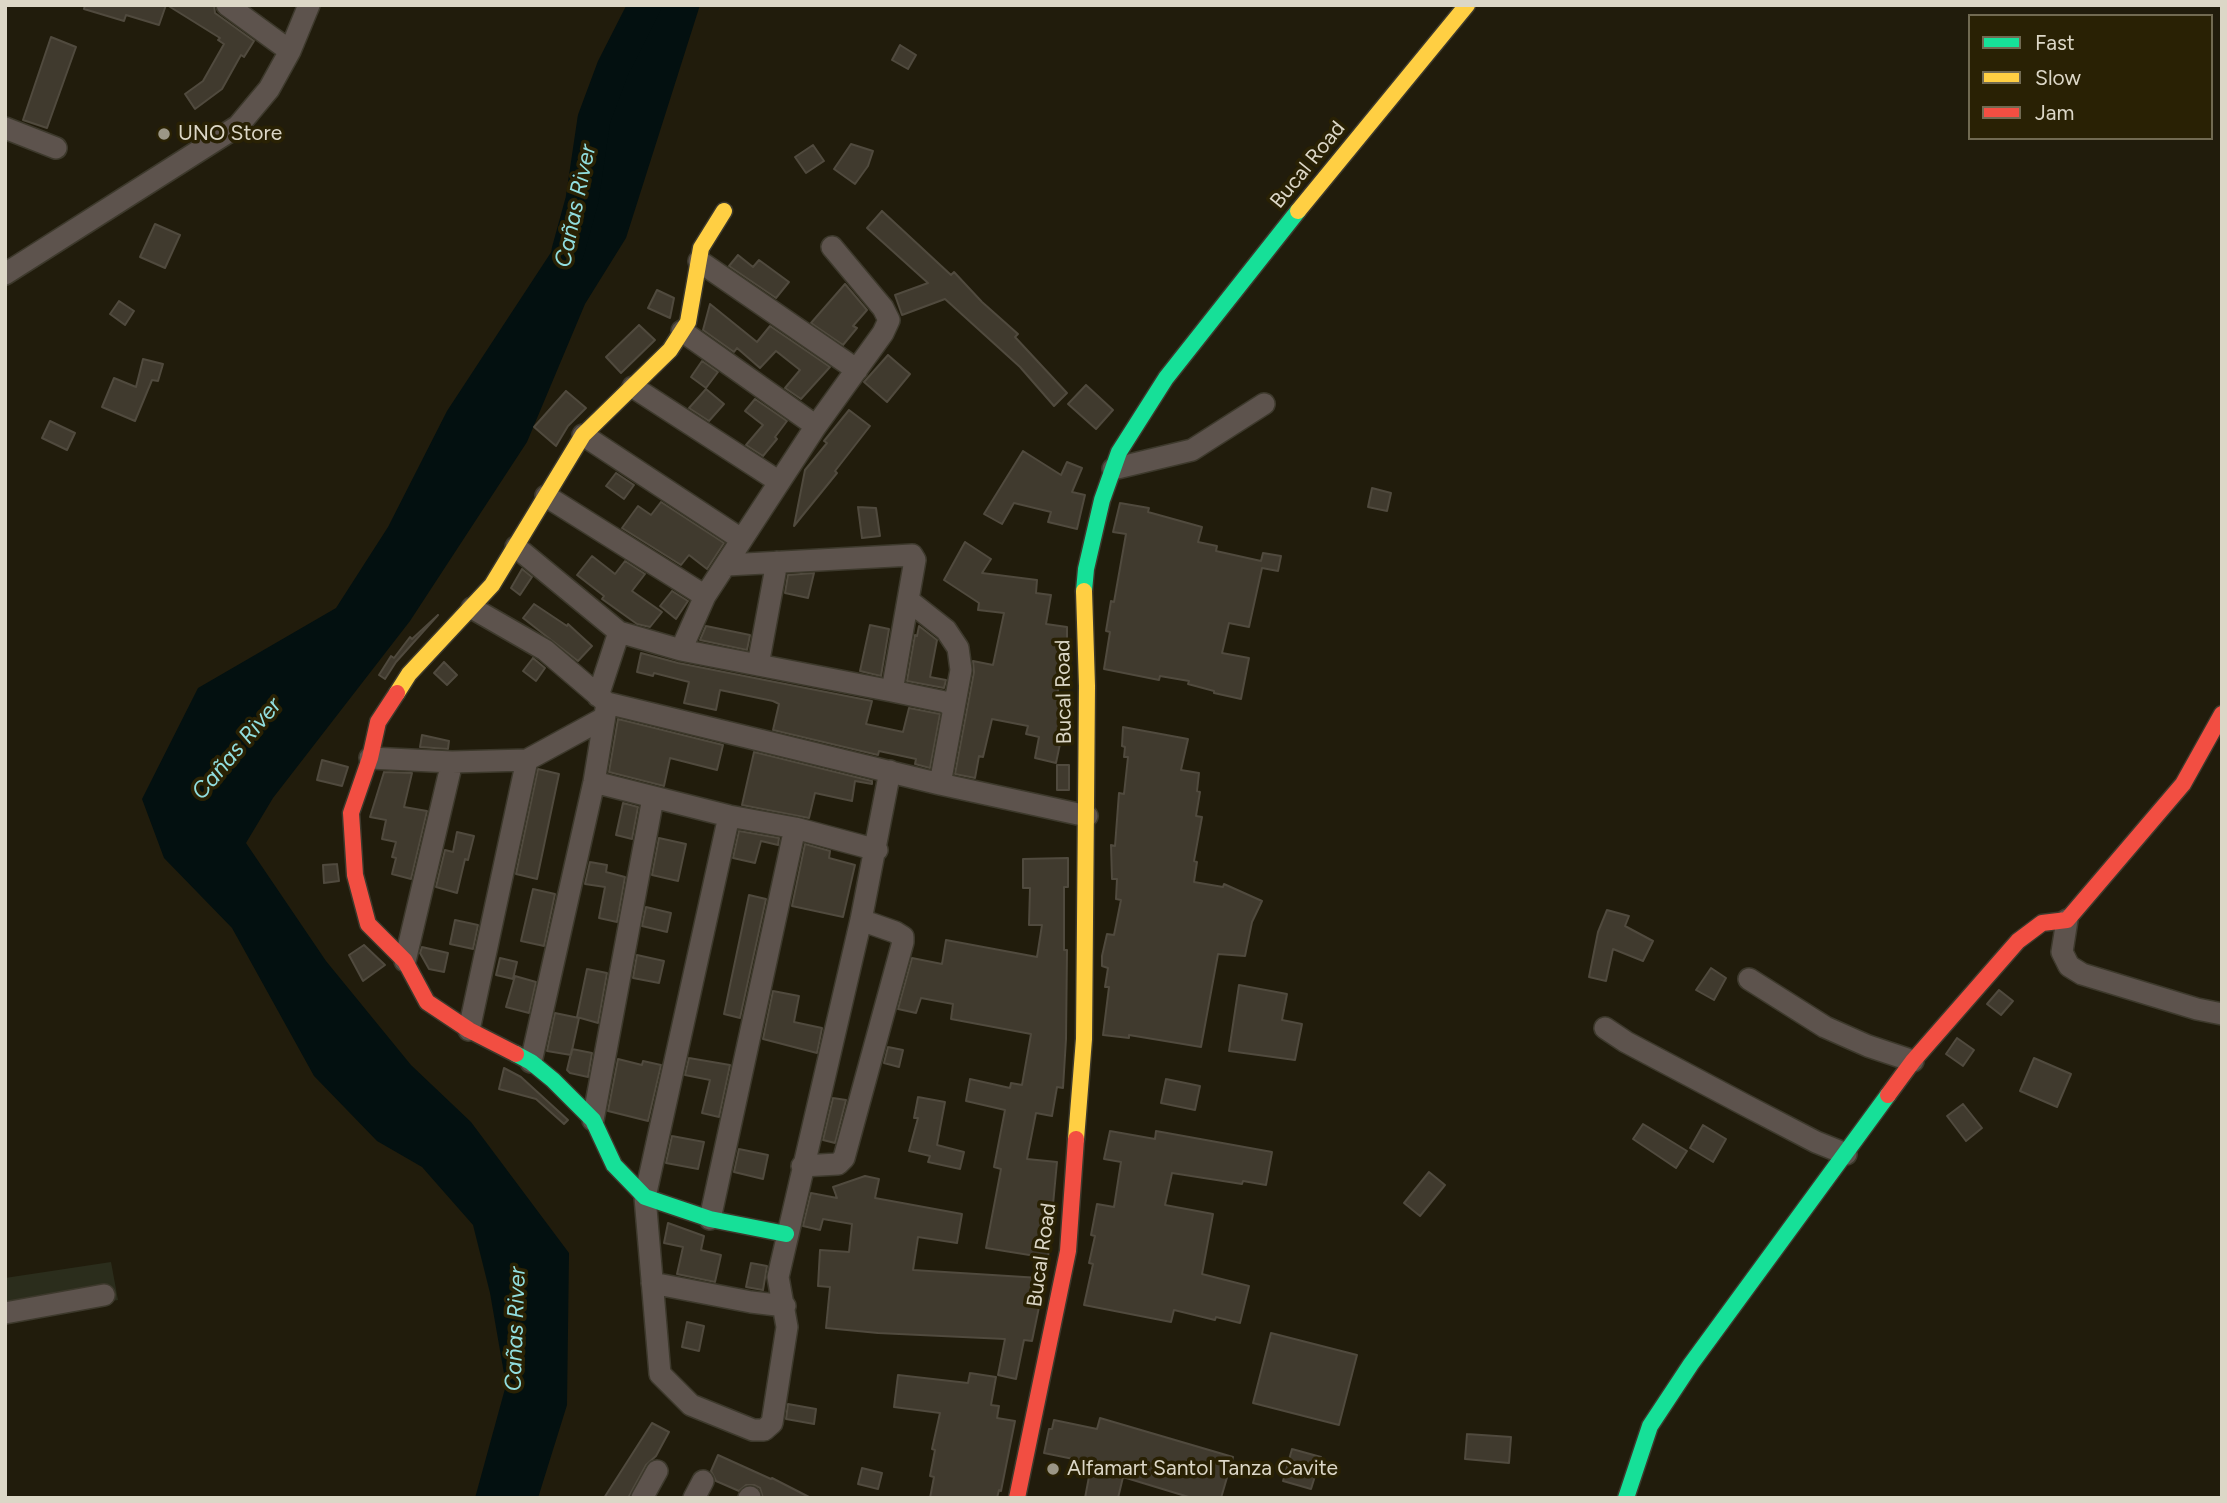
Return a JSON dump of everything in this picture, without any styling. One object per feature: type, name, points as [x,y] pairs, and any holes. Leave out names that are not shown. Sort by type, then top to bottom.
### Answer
[{"type":"street","points":[[227,5],[290,51]]},
{"type":"street","points":[[5,274],[238,126],[269,89],[290,51],[309,5]]},
{"type":"street","name":"Bucal Road","points":[[1017,1498],[1068,1251],[1084,1039],[1087,686],[1083,600],[1094,528],[1119,452],[1166,378],[1322,180],[1467,5]]},
{"type":"street","points":[[5,128],[56,148]]},
{"type":"street","points":[[724,211],[701,248],[688,322],[670,350],[583,435],[492,585],[409,674],[377,722],[370,758],[351,813],[355,875],[368,924],[405,961],[427,1002],[469,1030],[531,1062],[553,1080],[593,1120],[614,1165],[645,1197],[710,1219],[786,1234]]},
{"type":"street","points":[[681,650],[705,596],[778,481],[883,333],[889,320],[883,308],[832,247]]},
{"type":"street","points":[[699,261],[857,370]]},
{"type":"street","points":[[682,331],[816,426]]},
{"type":"street","points":[[633,387],[778,481]]},
{"type":"street","points":[[1113,469],[1192,450],[1264,404]]},
{"type":"street","points":[[583,435],[741,539]]},
{"type":"street","points":[[546,496],[705,596]]},
{"type":"street","points":[[516,547],[619,632],[681,650],[945,702],[954,708]]},
{"type":"street","points":[[727,565],[912,555],[915,560],[892,691]]},
{"type":"street","points":[[758,665],[777,562]]},
{"type":"street","points":[[908,600],[946,630],[958,648],[961,670],[940,784]]},
{"type":"street","points":[[472,608],[544,650],[603,706],[1087,816]]},
{"type":"street","points":[[531,1062],[594,782],[603,706],[619,632]]},
{"type":"street","points":[[370,758],[452,762],[527,760],[603,706]]},
{"type":"street","points":[[2222,714],[2183,784],[2067,920],[2062,952],[2068,966],[2082,974],[2222,1014]]},
{"type":"street","points":[[469,1030],[527,760]]},
{"type":"street","points":[[405,961],[452,762]]},
{"type":"street","points":[[729,816],[645,1197],[660,1374],[691,1405],[753,1430],[764,1430],[772,1423],[787,1327],[778,1277],[786,1234],[877,849],[890,771]]},
{"type":"street","points":[[594,782],[877,849]]},
{"type":"street","points":[[593,1120],[653,798]]},
{"type":"street","points":[[710,1219],[795,828]]},
{"type":"street","points":[[802,1167],[838,1164],[844,1158],[903,942],[903,937],[895,932],[861,920]]},
{"type":"street","points":[[1626,1498],[1650,1426],[1690,1364],[1913,1061],[2018,941],[2042,923],[2067,920]]},
{"type":"street","points":[[1749,979],[1825,1027],[1868,1046],[1913,1061]]},
{"type":"street","points":[[1605,1028],[1626,1042],[1745,1105],[1816,1142],[1846,1154]]},
{"type":"street","points":[[652,1283],[785,1306]]},
{"type":"street","points":[[5,1312],[104,1295]]},
{"type":"street","points":[[642,1498],[657,1471]]},
{"type":"green space","points":[[111,1262],[118,1300],[5,1318],[5,1278]]},
{"type":"water","points":[[632,5],[700,5],[626,238],[585,304],[527,442],[410,621],[273,798],[246,843],[326,961],[411,1065],[471,1122],[569,1253],[567,1405],[538,1498],[475,1498],[506,1385],[490,1293],[473,1225],[422,1167],[377,1141],[314,1076],[232,928],[164,858],[142,799],[198,688],[336,608],[388,527],[447,411],[584,202],[623,24]]},
{"type":"building","points":[[85,5],[166,5],[159,25],[126,15],[124,21],[84,9]]},
{"type":"building","points":[[167,5],[214,5],[215,13],[254,41],[244,57],[241,55],[222,89],[195,109],[185,94],[203,81],[224,44],[218,40],[220,38]]},
{"type":"building","points":[[51,37],[76,47],[47,128],[23,120]]},
{"type":"building","points":[[900,45],[916,55],[908,69],[892,60]]},
{"type":"building","points":[[851,144],[873,151],[868,166],[855,184],[834,169]]},
{"type":"building","points":[[813,145],[824,161],[806,173],[795,157]]},
{"type":"building","points":[[882,211],[951,275],[954,272],[1018,334],[1015,337],[1067,393],[1054,406],[1020,367],[945,299],[902,315],[895,295],[928,283],[867,228]]},
{"type":"building","points":[[155,224],[180,235],[165,268],[140,257]]},
{"type":"building","points":[[738,255],[753,267],[759,260],[789,282],[776,298],[729,266]]},
{"type":"building","points":[[845,284],[867,310],[853,326],[857,328],[843,345],[811,323]]},
{"type":"building","points":[[657,290],[674,298],[670,318],[648,308]]},
{"type":"building","points":[[119,301],[134,311],[125,325],[110,314]]},
{"type":"building","points":[[710,304],[757,342],[770,326],[830,367],[801,399],[785,388],[800,370],[776,351],[760,368],[737,348],[734,352],[703,330]]},
{"type":"building","points":[[639,325],[655,340],[621,373],[606,357]]},
{"type":"building","points":[[888,355],[910,374],[887,402],[864,382]]},
{"type":"building","points":[[143,359],[163,364],[158,381],[152,380],[135,421],[102,407],[114,378],[136,387]]},
{"type":"building","points":[[702,361],[718,372],[706,388],[691,377]]},
{"type":"building","points":[[1086,385],[1113,410],[1096,429],[1068,404]]},
{"type":"building","points":[[706,389],[724,404],[709,421],[689,408]]},
{"type":"building","points":[[566,391],[586,408],[568,426],[556,446],[534,427]]},
{"type":"building","points":[[755,399],[787,421],[763,456],[746,445],[763,425],[745,411]]},
{"type":"building","points":[[849,410],[870,426],[835,471],[837,473],[794,526],[805,470]]},
{"type":"building","points":[[50,421],[75,433],[67,450],[42,438]]},
{"type":"building","points":[[1023,451],[1061,475],[1067,462],[1082,468],[1072,492],[1085,495],[1077,529],[1048,522],[1051,512],[1014,503],[1002,524],[984,514]]},
{"type":"building","points":[[616,473],[634,485],[624,499],[606,486]]},
{"type":"building","points":[[1372,488],[1391,493],[1387,511],[1368,507]]},
{"type":"building","points":[[661,502],[724,543],[707,569],[689,555],[681,565],[622,528],[638,506],[651,515]]},
{"type":"building","points":[[1120,503],[1149,508],[1148,512],[1202,527],[1198,542],[1217,546],[1216,551],[1261,561],[1263,553],[1281,556],[1278,571],[1262,568],[1249,627],[1229,623],[1222,653],[1249,658],[1241,699],[1188,684],[1189,681],[1160,676],[1159,680],[1104,669],[1110,632],[1106,631],[1126,534],[1113,532]]},
{"type":"building","points":[[858,507],[876,508],[880,536],[862,538]]},
{"type":"building","points":[[965,542],[991,559],[982,573],[1037,580],[1036,593],[1051,595],[1046,624],[1067,627],[1057,699],[1069,701],[1069,720],[1065,720],[1056,763],[1035,758],[1039,737],[1026,734],[1028,726],[992,719],[983,757],[979,756],[975,778],[955,774],[974,672],[973,661],[993,665],[1004,613],[978,610],[979,603],[944,580]]},
{"type":"building","points":[[592,556],[615,574],[625,561],[645,574],[632,591],[662,612],[650,627],[637,624],[602,599],[604,596],[577,575]]},
{"type":"building","points":[[522,569],[532,577],[520,595],[511,588]]},
{"type":"building","points":[[814,573],[808,598],[785,593],[788,575]]},
{"type":"building","points":[[672,591],[688,601],[676,619],[660,606]]},
{"type":"building","points":[[534,604],[567,626],[568,624],[592,646],[578,661],[523,618]]},
{"type":"building","points":[[438,615],[396,662],[385,679],[379,675],[391,656],[394,658],[410,637],[412,639]]},
{"type":"building","points":[[870,625],[889,629],[881,676],[860,671]]},
{"type":"building","points":[[706,626],[750,635],[747,650],[700,640]]},
{"type":"building","points":[[919,626],[937,640],[930,677],[946,680],[944,688],[907,681]]},
{"type":"building","points":[[641,653],[678,663],[872,701],[866,724],[903,732],[909,708],[940,714],[930,768],[915,764],[916,759],[879,751],[878,755],[773,730],[779,704],[773,701],[720,690],[716,710],[684,703],[689,682],[654,673],[653,676],[637,672]]},
{"type":"building","points":[[533,658],[545,668],[536,681],[523,671]]},
{"type":"building","points":[[444,662],[457,675],[447,685],[434,673]]},
{"type":"building","points":[[618,719],[723,745],[717,770],[670,758],[664,786],[609,772]]},
{"type":"building","points":[[1123,727],[1188,739],[1181,770],[1199,773],[1197,791],[1200,792],[1196,816],[1202,817],[1194,861],[1197,862],[1194,882],[1223,887],[1224,884],[1262,901],[1252,922],[1245,956],[1218,954],[1201,1047],[1129,1035],[1129,1038],[1103,1035],[1109,987],[1105,987],[1108,968],[1102,966],[1102,956],[1107,934],[1114,935],[1121,900],[1116,899],[1117,879],[1112,879],[1111,845],[1115,846],[1119,793],[1124,794],[1128,757],[1124,757],[1125,747],[1122,746]]},
{"type":"building","points":[[422,735],[449,741],[448,749],[420,747]]},
{"type":"building","points":[[754,752],[872,781],[872,784],[855,781],[852,801],[815,793],[809,818],[742,805]]},
{"type":"building","points":[[322,760],[348,767],[342,786],[317,780]]},
{"type":"building","points":[[1057,765],[1069,765],[1069,790],[1057,790]]},
{"type":"building","points":[[538,769],[559,774],[537,879],[516,874]]},
{"type":"building","points":[[384,772],[412,773],[404,807],[427,811],[411,879],[392,874],[396,858],[392,857],[396,842],[382,839],[386,820],[370,817]]},
{"type":"building","points":[[623,803],[638,807],[632,839],[616,835]]},
{"type":"building","points":[[739,831],[779,838],[778,845],[761,841],[755,863],[733,858]]},
{"type":"building","points":[[457,832],[474,836],[457,893],[436,887],[445,850],[453,852]]},
{"type":"building","points":[[659,838],[686,844],[678,881],[652,875]]},
{"type":"building","points":[[805,844],[830,851],[829,858],[855,865],[843,917],[792,906]]},
{"type":"building","points":[[1068,858],[1068,887],[1064,887],[1064,950],[1067,950],[1063,1088],[1057,1087],[1052,1116],[1036,1113],[1027,1159],[1057,1162],[1048,1258],[986,1248],[1001,1169],[994,1167],[1005,1110],[966,1101],[970,1079],[1010,1088],[1011,1083],[1022,1085],[1031,1034],[951,1019],[953,1004],[921,998],[916,1013],[898,1009],[912,958],[942,964],[946,940],[1037,957],[1042,925],[1029,925],[1030,888],[1023,888],[1023,859]]},
{"type":"building","points":[[590,862],[607,865],[606,872],[625,877],[617,922],[599,918],[605,887],[585,884]]},
{"type":"building","points":[[337,864],[339,881],[324,883],[323,865]]},
{"type":"building","points":[[533,889],[555,894],[544,946],[521,941]]},
{"type":"building","points":[[749,895],[766,899],[740,1018],[724,1014]]},
{"type":"building","points":[[646,907],[671,913],[667,932],[642,926]]},
{"type":"building","points":[[1607,910],[1629,916],[1625,926],[1653,941],[1643,961],[1613,949],[1606,981],[1589,977],[1598,932]]},
{"type":"building","points":[[455,920],[478,925],[473,949],[450,944]]},
{"type":"building","points":[[364,945],[385,965],[363,981],[349,955]]},
{"type":"building","points":[[422,947],[448,953],[444,972],[429,969],[420,953]]},
{"type":"building","points":[[637,955],[664,961],[659,983],[633,978]]},
{"type":"building","points":[[500,958],[517,962],[513,979],[496,975]]},
{"type":"building","points":[[1711,968],[1726,978],[1714,1000],[1696,990]]},
{"type":"building","points":[[587,969],[607,973],[598,1023],[577,1017]]},
{"type":"building","points":[[515,976],[536,982],[529,1013],[506,1007]]},
{"type":"building","points":[[1239,985],[1287,994],[1282,1020],[1302,1024],[1295,1060],[1229,1051]]},
{"type":"building","points":[[1999,990],[2013,1001],[2001,1015],[1987,1004]]},
{"type":"building","points":[[773,991],[799,996],[794,1022],[822,1028],[817,1053],[763,1039]]},
{"type":"building","points":[[555,1013],[579,1018],[571,1055],[547,1051]]},
{"type":"building","points":[[1957,1038],[1974,1050],[1963,1066],[1946,1054]]},
{"type":"building","points":[[888,1047],[903,1050],[899,1067],[884,1063]]},
{"type":"building","points":[[572,1049],[592,1053],[588,1077],[567,1070]]},
{"type":"building","points":[[689,1058],[730,1065],[719,1117],[702,1113],[710,1080],[685,1075]]},
{"type":"building","points":[[2034,1058],[2071,1074],[2057,1107],[2020,1091]]},
{"type":"building","points":[[618,1059],[642,1065],[643,1061],[661,1065],[648,1121],[608,1111]]},
{"type":"building","points":[[504,1068],[521,1077],[568,1120],[564,1124],[536,1099],[499,1089]]},
{"type":"building","points":[[1166,1079],[1200,1086],[1195,1110],[1161,1103]]},
{"type":"building","points":[[918,1097],[945,1102],[937,1145],[964,1152],[960,1169],[928,1162],[930,1156],[909,1151],[918,1118],[914,1118]]},
{"type":"building","points":[[833,1098],[846,1100],[835,1143],[823,1140]]},
{"type":"building","points":[[1963,1104],[1982,1128],[1966,1141],[1947,1116]]},
{"type":"building","points":[[1643,1124],[1687,1151],[1676,1168],[1633,1139]]},
{"type":"building","points":[[1703,1125],[1726,1139],[1713,1162],[1690,1148]]},
{"type":"building","points":[[1110,1131],[1155,1139],[1156,1131],[1272,1152],[1266,1185],[1172,1173],[1165,1205],[1213,1214],[1202,1274],[1249,1286],[1240,1323],[1174,1310],[1171,1322],[1084,1305],[1093,1264],[1089,1263],[1095,1236],[1091,1235],[1097,1204],[1114,1207],[1121,1162],[1104,1159]]},
{"type":"building","points":[[672,1136],[704,1142],[698,1169],[666,1163]]},
{"type":"building","points":[[739,1149],[768,1155],[763,1179],[734,1172]]},
{"type":"building","points":[[1429,1172],[1445,1185],[1420,1216],[1404,1203]]},
{"type":"building","points":[[865,1176],[879,1179],[875,1198],[962,1214],[957,1243],[918,1237],[913,1270],[1040,1278],[1039,1307],[1032,1341],[1024,1340],[1016,1379],[998,1375],[1005,1339],[826,1328],[830,1287],[818,1286],[820,1250],[849,1252],[852,1224],[823,1219],[820,1230],[803,1226],[811,1193],[837,1198],[833,1187]]},
{"type":"building","points":[[668,1223],[704,1236],[701,1250],[721,1255],[715,1282],[677,1274],[683,1247],[664,1243]]},
{"type":"building","points":[[751,1263],[767,1266],[763,1290],[746,1287]]},
{"type":"building","points":[[687,1322],[704,1326],[699,1351],[682,1347]]},
{"type":"building","points":[[1271,1333],[1357,1355],[1339,1425],[1253,1403]]},
{"type":"building","points":[[970,1373],[996,1377],[991,1405],[999,1406],[997,1418],[1015,1421],[1001,1491],[999,1490],[997,1498],[930,1498],[934,1477],[930,1476],[935,1450],[932,1449],[940,1413],[894,1407],[898,1375],[968,1383]]},
{"type":"building","points":[[788,1404],[816,1409],[814,1424],[786,1419]]},
{"type":"building","points":[[1100,1418],[1233,1457],[1221,1498],[1192,1498],[1123,1477],[1118,1498],[1085,1498],[1091,1466],[1087,1465],[1088,1462],[1044,1453],[1049,1429],[1052,1429],[1054,1420],[1097,1429]]},
{"type":"building","points":[[652,1423],[669,1432],[656,1456],[646,1465],[628,1498],[604,1498]]},
{"type":"building","points":[[1467,1434],[1511,1437],[1509,1463],[1465,1459]]},
{"type":"building","points":[[1292,1449],[1321,1457],[1311,1489],[1283,1481]]},
{"type":"building","points":[[718,1455],[811,1498],[763,1498],[760,1488],[754,1485],[746,1485],[739,1491],[716,1481],[711,1471]]},
{"type":"building","points":[[862,1468],[882,1473],[878,1489],[858,1484]]},
{"type":"waterway","name":"Cañas River","points":[[568,251],[582,200],[594,119],[613,68],[645,5]]},
{"type":"traffic: fast","points":[[1084,591],[1086,569],[1102,500],[1119,452],[1166,378],[1298,211]]},
{"type":"traffic: fast","points":[[516,1054],[553,1080],[593,1120],[614,1165],[645,1197],[710,1219],[786,1234]]},
{"type":"traffic: fast","points":[[1626,1498],[1650,1426],[1691,1364],[1888,1095]]},
{"type":"traffic: slow","points":[[1298,211],[1467,5]]},
{"type":"traffic: slow","points":[[397,693],[409,674],[492,585],[583,435],[670,350],[688,322],[701,248],[724,211]]},
{"type":"traffic: slow","points":[[1076,1139],[1084,1039],[1087,686],[1084,591]]},
{"type":"traffic: jam","points":[[397,693],[378,722],[370,758],[351,813],[355,875],[368,924],[405,961],[427,1002],[469,1030],[516,1054]]},
{"type":"traffic: jam","points":[[1888,1095],[1913,1061],[2018,941],[2042,923],[2067,920],[2183,784],[2222,714]]},
{"type":"traffic: jam","points":[[1017,1498],[1068,1251],[1076,1139]]},
{"type":"place","name":"UNO Store","points":[[164,134]]},
{"type":"place","name":"Alfamart Santol Tanza Cavite","points":[[1053,1469]]}]
